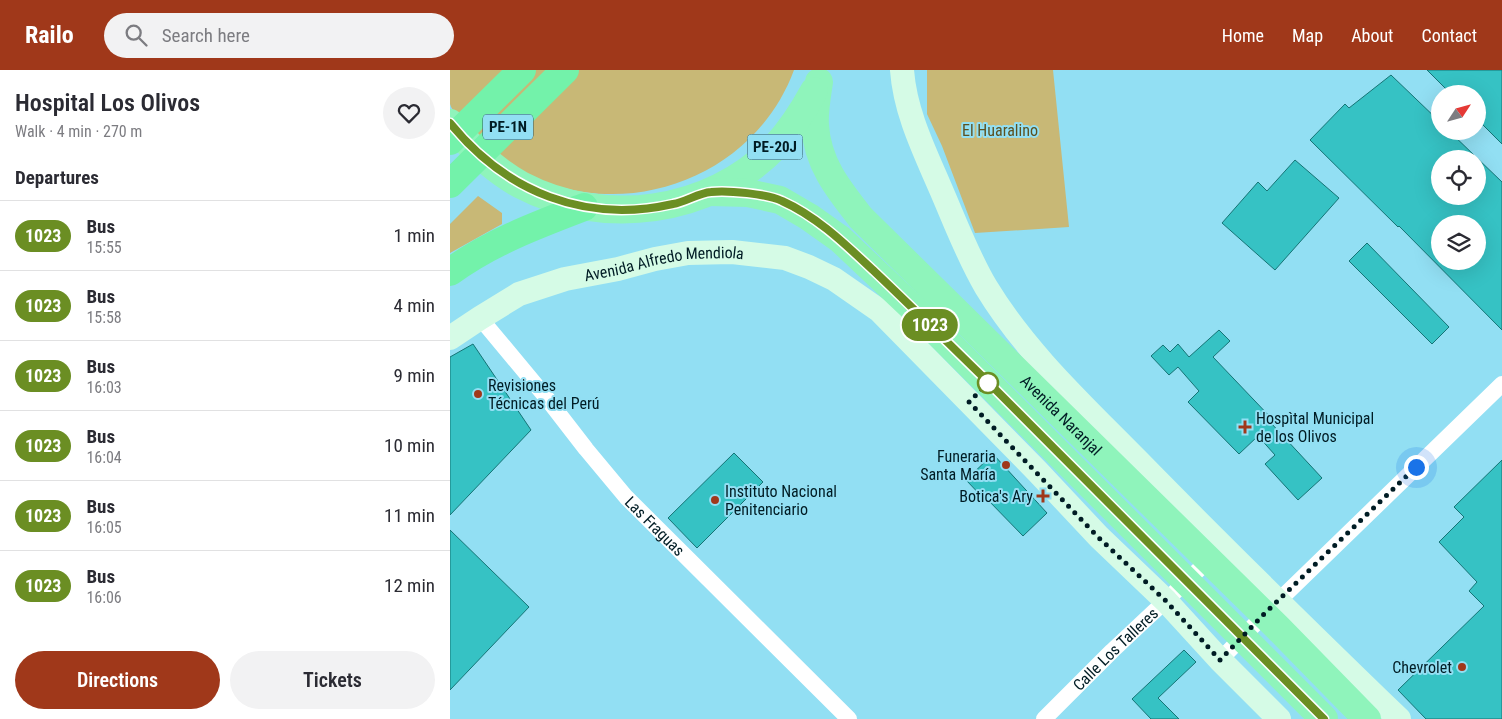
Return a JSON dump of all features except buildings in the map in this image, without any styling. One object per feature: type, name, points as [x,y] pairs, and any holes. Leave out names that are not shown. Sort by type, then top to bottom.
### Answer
[{"type":"highway","name":"PE-1N","points":[[450,141],[522,70]]},
{"type":"highway","name":"PE-1N","points":[[450,184],[565,70]]},
{"type":"highway","name":"PE-20J","points":[[450,123],[467,143],[492,166],[521,185],[560,201],[584,207],[639,210],[675,204],[710,192],[744,173],[774,147],[800,117],[821,76]]},
{"type":"highway","name":"Avenida Naranjal","points":[[821,76],[814,124],[821,158],[839,190],[861,218],[1118,455],[1209,560],[1271,608],[1367,719]]},
{"type":"highway","name":"Avenida Naranjal","points":[[710,192],[748,193],[780,200],[809,217],[840,239],[912,307],[1324,719]]},
{"type":"highway","points":[[450,272],[508,237],[584,207]]},
{"type":"main road","name":"Avenida Naranjal","points":[[902,70],[903,87],[914,124],[924,152],[963,242],[986,287],[1018,332],[1079,402],[1118,455],[1271,608],[1399,719]]},
{"type":"main road","name":"Avenida Alfredo Mendiola","points":[[450,338],[519,294],[565,279],[688,253],[732,252],[786,258],[834,279],[880,311],[1098,537],[1166,601]]},
{"type":"main road","points":[[1166,601],[1220,660],[1279,719]]},
{"type":"street","name":"Las Fraguas","points":[[480,318],[546,396],[586,449],[626,497],[848,719]]},
{"type":"street","points":[[1220,660],[1502,384]]},
{"type":"street","name":"Calle Los Talleres","points":[[1044,719],[1112,651],[1209,560]]},
{"type":"green space","points":[[450,70],[794,70],[772,112],[742,146],[704,171],[663,188],[618,194],[573,190],[530,175],[490,149],[452,109],[450,104]]},
{"type":"green space","name":"El Huaralino","points":[[927,70],[1053,70],[1069,227],[975,233],[942,146],[927,114]]},
{"type":"green space","points":[[478,196],[502,213],[502,224],[450,253],[450,224]]},
{"type":"bus line","name":"1023","points":[[450,123],[467,143],[492,166],[521,185],[560,201],[584,207],[639,210],[675,204],[710,192],[748,193],[780,200],[809,217],[840,239],[912,307],[1324,719]]},
{"type":"place","name":"Revisiones Técnicas del Perú","points":[[478,394]]},
{"type":"place","name":"Hospìtal Municipal de los Olivos","points":[[1245,427]]},
{"type":"place","name":"Funeraria Santa María","points":[[1006,465]]},
{"type":"place","name":"Botica's Ary","points":[[1043,496]]},
{"type":"place","name":"Instituto Nacional Penitenciario","points":[[715,500]]},
{"type":"place","name":"Chevrolet","points":[[1462,667]]},
{"type":"route","points":[[988,383],[969,402],[1098,537],[1166,601],[1220,660],[1264,614],[1416,467]]}]
